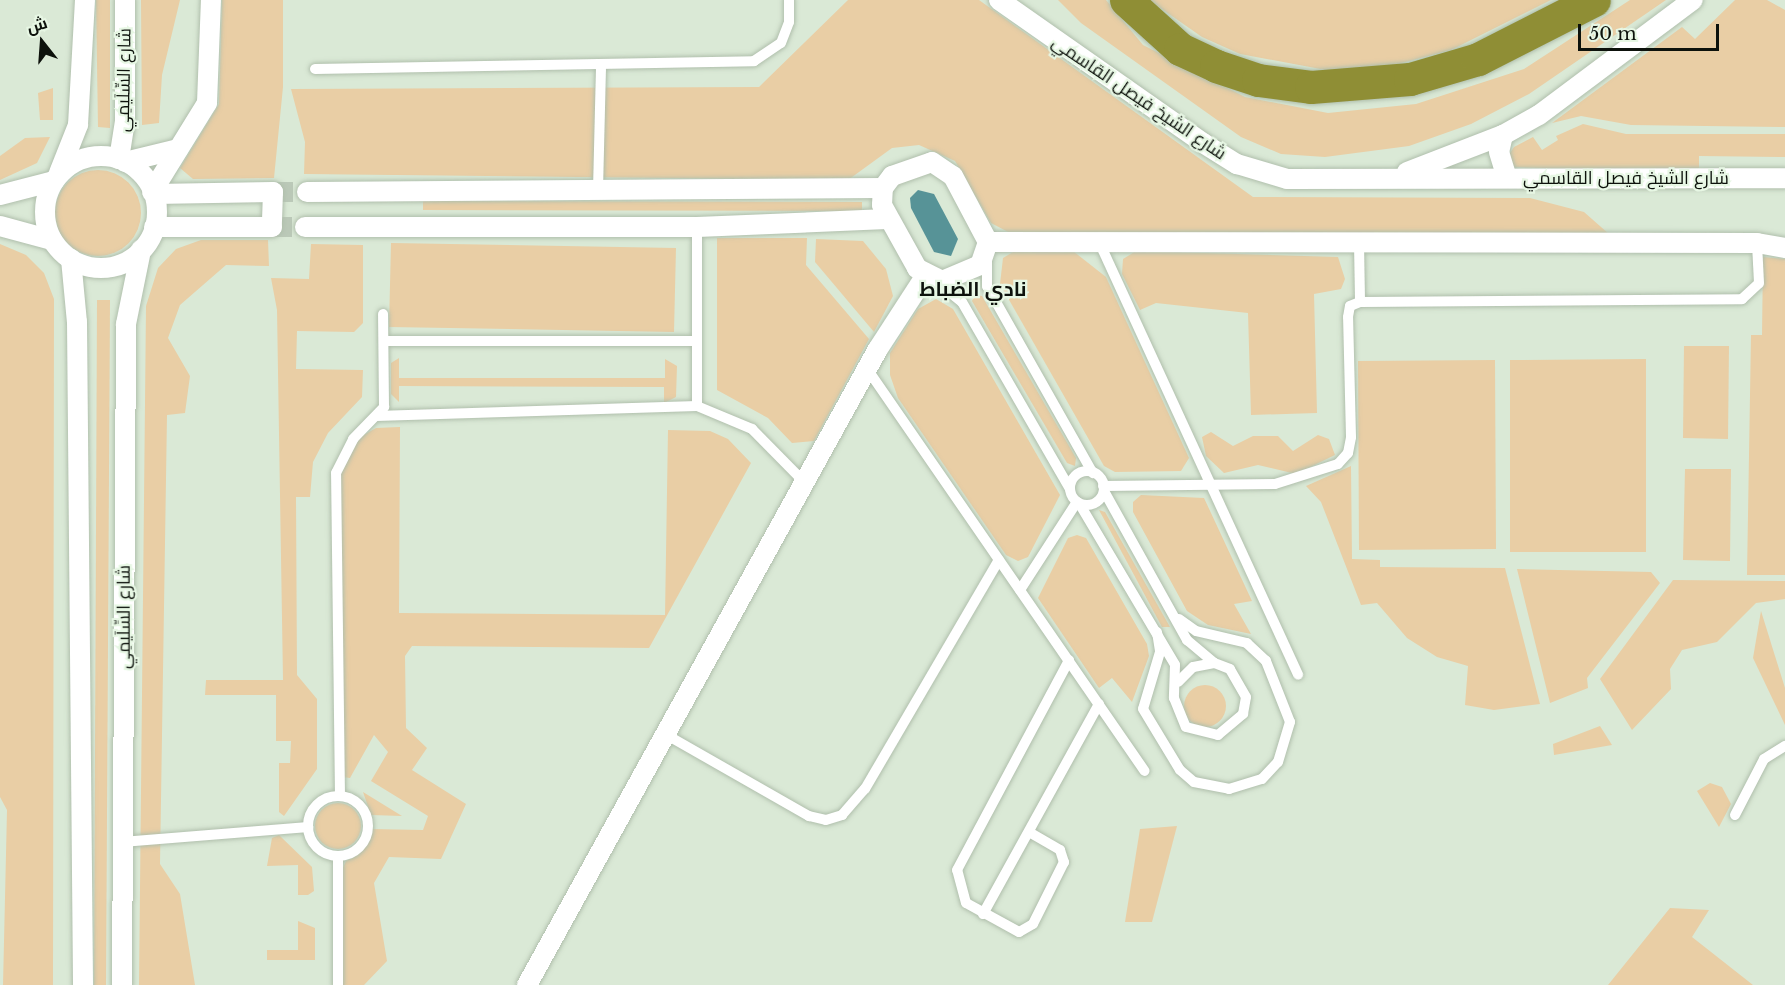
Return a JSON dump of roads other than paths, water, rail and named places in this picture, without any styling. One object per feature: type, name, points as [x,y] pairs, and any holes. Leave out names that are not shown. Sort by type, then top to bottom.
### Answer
[{"type":"highway","points":[[1126,0],[1180,49],[1216,66],[1258,81],[1311,87],[1410,79],[1478,59],[1594,0]]},
{"type":"street","points":[[85,0],[78,125],[45,210],[52,240],[71,260],[108,267],[141,250],[154,227],[153,193],[142,175],[122,161]]},
{"type":"street","name":"شارع السِّلَيمِي","points":[[122,161],[125,120],[125,0]]},
{"type":"street","points":[[153,193],[178,149],[200,120],[209,95],[211,0]]},
{"type":"street","name":"شارع الشيخ فيصل القاسمي","points":[[999,0],[1237,164],[1287,179],[1395,176],[1785,178]]},
{"type":"street","name":"شارع الشيخ فيصل القاسمي","points":[[1395,176],[1503,135],[1588,83],[1693,0]]},
{"type":"street","points":[[1503,135],[1499,152],[1507,178]]},
{"type":"street","points":[[0,195],[56,178],[86,158],[122,161],[178,149]]},
{"type":"street","points":[[307,192],[883,188],[905,167],[932,162],[945,168],[976,211],[988,247]]},
{"type":"street","points":[[883,188],[887,219],[930,277]]},
{"type":"street","points":[[153,193],[273,192],[272,227],[154,227]]},
{"type":"street","points":[[305,227],[697,227],[887,219]]},
{"type":"street","points":[[0,226],[52,240]]},
{"type":"street","points":[[527,985],[804,482],[868,370],[930,277],[965,273],[988,247],[1100,244],[1757,243],[1785,248]]},
{"type":"street","name":"شارع السِّلَيمِي","points":[[122,985],[126,324],[141,250]]},
{"type":"street","points":[[71,260],[77,322],[83,985]]},
{"type":"lane","points":[[315,69],[601,66],[754,61],[781,43],[789,22],[789,0]]},
{"type":"lane","points":[[598,190],[601,66]]},
{"type":"lane","points":[[697,227],[697,406]]},
{"type":"lane","points":[[1359,243],[1360,302]]},
{"type":"lane","points":[[1103,488],[1275,484],[1338,464],[1348,453],[1348,317],[1350,306],[1360,302],[1742,299],[1760,284],[1757,243]]},
{"type":"lane","points":[[1100,244],[1298,675]]},
{"type":"lane","points":[[930,277],[962,302],[1175,665],[1178,682],[1173,698],[1181,721],[1202,735],[1218,735],[1243,714],[1246,697],[1241,681],[1199,656],[987,286],[988,247]]},
{"type":"lane","points":[[340,796],[336,473],[353,438],[376,416],[386,397],[383,314]]},
{"type":"lane","points":[[384,341],[697,341]]},
{"type":"lane","points":[[868,370],[1145,771]]},
{"type":"lane","points":[[376,416],[697,406],[752,429],[804,482]]},
{"type":"lane","points":[[1070,489],[1079,474],[1093,473]]},
{"type":"lane","points":[[1078,502],[1097,502],[1103,488]]},
{"type":"lane","points":[[1020,590],[1078,502]]},
{"type":"lane","points":[[665,734],[809,816],[826,820],[842,815],[865,789],[999,560]]},
{"type":"lane","points":[[1156,633],[1160,652],[1143,709],[1180,770],[1194,782],[1229,789],[1262,779],[1278,762],[1290,722],[1266,661],[1247,643],[1196,631],[1179,619]]},
{"type":"lane","points":[[1029,832],[1065,857],[1034,924],[1013,931],[983,914],[960,896],[957,870],[1069,660]]},
{"type":"lane","points":[[1178,682],[1193,667],[1214,663]]},
{"type":"lane","points":[[983,914],[1099,704]]},
{"type":"lane","points":[[1735,815],[1764,759],[1785,746]]},
{"type":"lane","points":[[340,796],[363,809],[368,827],[356,851],[338,856],[317,848],[308,827],[317,805],[340,796]]},
{"type":"lane","points":[[122,842],[308,827]]},
{"type":"lane","points":[[338,856],[338,985]]},
{"type":"water","points":[[918,190],[934,194],[958,239],[951,256],[934,252],[911,208],[910,198]]},
{"type":"tunnel","points":[[273,192],[307,192]]},
{"type":"tunnel","points":[[272,227],[305,227]]},
{"type":"district","name":"نادي الضباط","points":[[973,289]]}]
